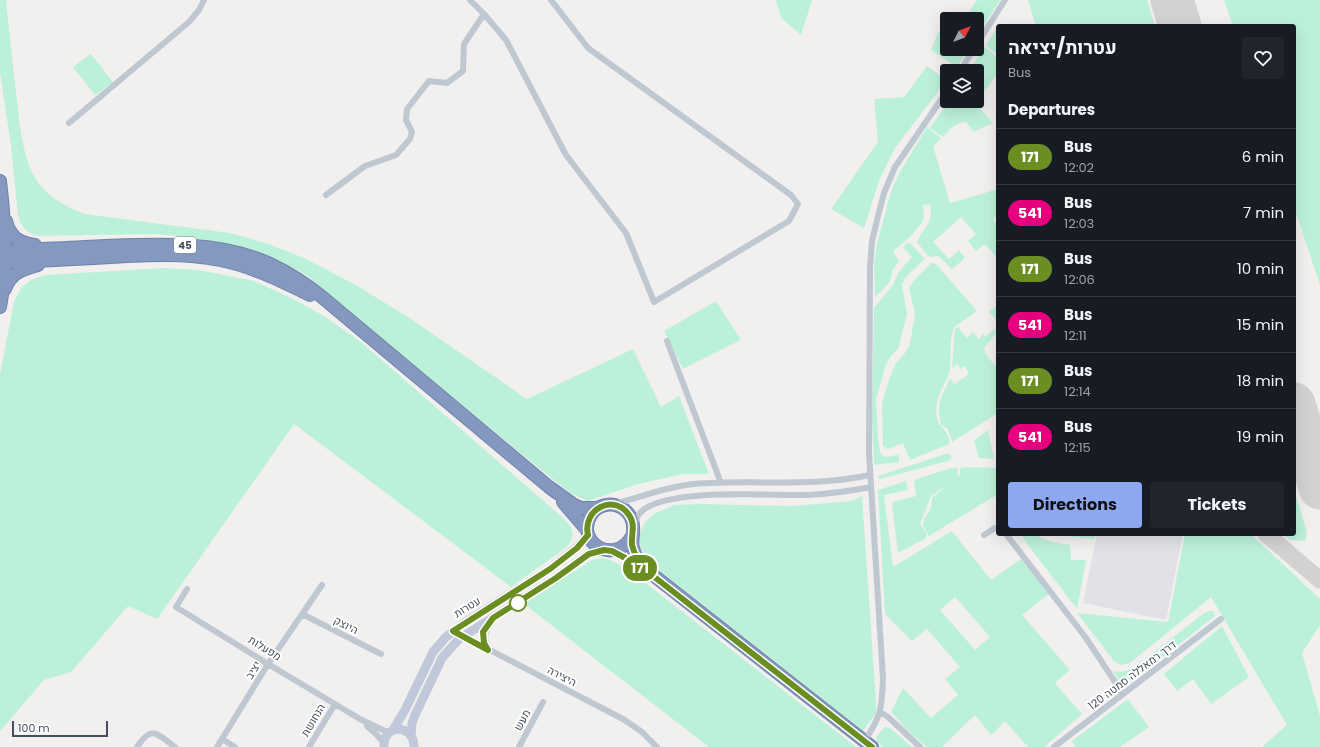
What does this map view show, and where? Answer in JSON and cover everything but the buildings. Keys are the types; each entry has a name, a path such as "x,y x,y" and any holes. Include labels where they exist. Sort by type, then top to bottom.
{"highway":[{"path":"0,181 2,203 1,305"},
{"path":"2,203 8,229 16,239 27,244 60,248"},
{"name":"45","path":"2,257 60,248 168,244 204,246 240,254 270,264 306,285 549,487 574,505 581,508 598,508 605,505 613,505 625,510 632,521 632,544 636,556 648,571 657,579"},
{"name":"45","path":"2,257 55,260 167,255 203,257 220,260 265,274 317,298 344,317"},
{"path":"1,305 8,282 14,275 25,269 55,260"},
{"name":"45","path":"549,487 579,519 594,544 631,561 657,579 868,744"},
{"path":"588,532 589,518 598,508"},
{"path":"608,550 624,546 633,532"}],"street":[{"path":"69,124 189,22 200,10 204,0"},
{"path":"470,0 506,40 566,155 626,233 654,302 789,221 798,204 791,195 588,48 551,0"},
{"path":"984,33 1005,0"},
{"path":"326,195 365,166 396,155 410,139 412,132 406,120 407,109 430,81 447,83 463,70 464,44 484,14"},
{"path":"868,744 882,704 883,679 869,453 870,274 872,241 884,193 895,167 940,101"},
{"path":"667,340 721,483"},
{"path":"613,505 662,489 679,486 721,483 818,482 870,475"},
{"path":"633,532 640,513 645,509 654,504 681,497 707,495 819,494 871,487"},
{"path":"984,535 996,528"},
{"name":"עטרות","path":"383,745 405,710 433,652 453,631 550,569 577,548 588,532"},
{"path":"1008,536 1086,638 1123,694"},
{"name":"עטרות","path":"414,743 412,723 415,715 442,658 454,645 463,637 556,578 589,554 608,550"},
{"name":"יציב","path":"217,747 268,664 322,585"},
{"name":"מפעלות","path":"187,589 176,607 360,719 378,734 383,745"},
{"name":"היוצק","path":"302,614 381,654"},
{"path":"488,650 484,643 483,632 493,618"},
{"name":"דרך רמאללה סמטה 120","path":"1054,747 1221,619"},
{"name":"היצירה","path":"453,631 623,719 642,732 656,747"},
{"name":"מעש","path":"519,747 543,702"},
{"name":"הנחושת","path":"309,747 335,704"},
{"path":"880,712 888,717 920,747"},
{"name":"מפעלות","path":"360,719 391,731"},
{"path":"391,731 401,729 405,730 414,743"},
{"path":"137,747 147,734 152,733 156,734 175,747"},
{"path":"222,739 235,747"}],"shaded area":[{"path":"1097,536 1183,536 1166,620 1083,603"}],"green space":[{"path":"0,0 6,0 15,85 24,149 32,173 43,188 53,198 85,214 230,233 269,244 304,258 356,285 411,319 527,399 633,349 661,407 679,396 709,474 682,474 635,485 588,501 570,493 362,324 308,276 280,261 250,250 188,237 156,234 36,236 29,232 23,226 18,216 11,145 0,73"},
{"path":"776,0 812,0 801,35 781,18"},
{"path":"977,0 1000,0 984,25 984,12 969,12"},
{"path":"1028,0 1147,0 1154,24 1035,24"},
{"path":"1224,0 1320,0 1320,285 1296,213 1296,24 1232,24"},
{"path":"996,29 996,53 986,45"},
{"path":"938,33 940,33 940,56 931,50"},
{"path":"984,46 996,56 996,76 984,92 984,64 974,64 978,56 984,56"},
{"path":"91,54 113,82 95,95 73,67"},
{"path":"940,56 964,56 959,64 952,64"},
{"path":"927,66 940,75 940,89 895,148 879,181 864,228 831,209 878,142 874,99 904,97"},
{"path":"944,108 979,108 993,123 974,132 966,122 962,122 953,127 943,137 930,128"},
{"path":"927,127 941,138 933,146 950,203 996,190 996,216 993,219 996,223 996,257 985,244 976,251 968,241 976,234 961,217 933,242 949,259 959,250 965,258 952,269 938,256 929,257 917,242 931,216 930,204 923,205 924,218 921,224 910,237 893,251 899,261 892,271 889,282 875,297 874,264 877,244 891,191 900,172"},
{"path":"909,242 925,259 906,277 902,284 907,314 898,349 886,364 876,399 880,452 884,457 899,455 899,462 875,465 872,417 874,308 893,285 898,273 912,257 903,247"},
{"path":"931,263 936,264 977,311 954,327 951,341 950,368 937,403 936,410 938,422 947,433 949,444 910,460 903,443 888,449 883,446 882,403 896,363 905,353 910,344 915,313 909,288 916,278"},
{"path":"164,268 199,270 254,281 293,299 324,316 361,342 563,518 571,528 573,534 572,537 568,546 511,587 294,424 157,619 128,606 71,672 44,680 0,731 0,374 14,302 22,287 31,280 45,275"},
{"path":"716,301 741,340 683,369 664,331"},
{"path":"996,307 996,320 989,312"},
{"path":"958,327 967,338 973,332 979,339 983,334 985,337 995,329 996,330 996,333 984,348 988,357 996,366 996,414 952,442 948,429 941,425 939,411 940,401 950,378 954,384 969,374 965,366 960,369 958,364 952,368 955,329"},
{"path":"988,430 994,459 979,458 974,440"},
{"path":"945,454 950,454 952,458 948,461 879,479 878,476"},
{"path":"951,468 958,468 957,477 960,474 960,468 996,468 996,495 929,536 923,526 924,519 931,508 932,498 949,484 931,496 920,524 927,534 926,538 898,553 892,503 916,496 914,480"},
{"path":"906,481 908,490 884,495 893,567 952,531 991,580 1021,559 1050,593 1022,615 1070,670 1055,683 1082,714 1044,747 1028,747 1005,721 991,735 975,715 942,747 927,747 912,735 891,712 903,688 931,718 958,695 945,679 960,667 927,629 912,641 885,614 878,490","holes":["955,597 990,637 975,650 940,610"]},
{"path":"862,496 876,703 876,713 863,731 660,571 641,549 639,536 645,522 654,514 674,505 701,504 792,506 852,501"},
{"path":"1296,496 1307,532 1305,541 1290,540 1285,536 1296,536"},
{"path":"1023,536 1038,536 1056,543 1070,545 1071,560 1086,560 1077,609 1025,541"},
{"path":"1068,536 1095,536 1094,539"},
{"path":"1185,536 1253,536 1320,599 1320,625 1302,653 1320,716 1320,747 1262,747 1287,725 1211,597 1130,663 1121,665 1114,661 1077,613 1168,622"},
{"path":"602,558 625,567 856,747 709,747 524,604 592,560"},
{"path":"1213,611 1215,616 1123,687 1113,671 1119,672 1135,667 1204,613"},
{"path":"1222,626 1249,677 1211,704 1193,679 1177,691 1164,674"},
{"path":"1128,699 1149,727 1120,747 1075,747 1072,741"},
{"path":"885,727 890,728 912,747 884,747 877,742 876,737"}],"taxiway":[{"path":"1268,536 1320,580"}],"runway":[{"path":"1172,0 1179,24"},
{"path":"1296,410 1320,488"}],"bus line":[{"name":"171","path":"648,571 642,565 633,550 633,528 630,515 619,506 605,505 593,512 589,518 587,524 588,535 577,548 550,569 453,631 488,650 484,643 483,632 493,618 556,578 589,554 604,550 612,551 631,561 657,579 872,747"}]}
